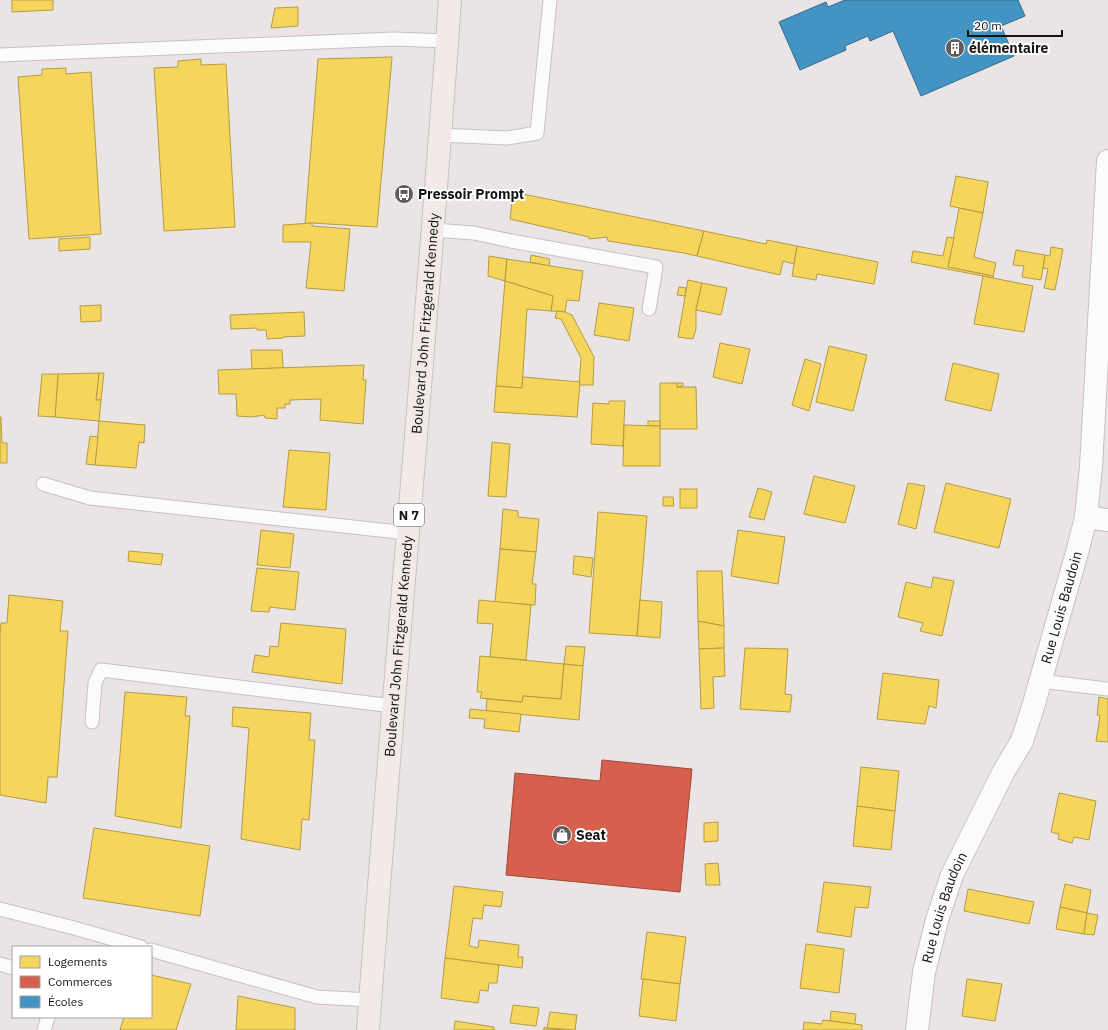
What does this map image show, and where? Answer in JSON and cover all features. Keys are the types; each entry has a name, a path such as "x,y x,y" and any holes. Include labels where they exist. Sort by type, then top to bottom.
{"main road":[{"name":"Boulevard John Fitzgerald Kennedy","path":"368,1030 407,533 433,230 450,0"}],"street":[{"name":"Rue Louis Baudoin","path":"916,1030 924,972 937,920 952,875 1004,772 1022,741 1086,517 1104,311 1108,169"},
{"path":"1086,517 1108,520"}],"lane":[{"path":"440,135 507,138 537,133 550,0"},
{"path":"0,55 394,39 447,41"},
{"path":"433,230 474,233 656,267 649,309"},
{"path":"43,484 90,498 407,533"},
{"path":"92,722 95,683 101,670 393,706"},
{"path":"1040,681 1108,689"},
{"path":"0,909 137,946"},
{"path":"152,950 317,997 370,1000"},
{"path":"0,964 12,968"},
{"path":"44,1030 48,1018"}],"building: Logements":[{"path":"12,0 53,0 53,10 12,12"},
{"path":"298,7 298,26 271,28 275,8"},
{"path":"392,57 377,227 312,223 305,224 318,59"},
{"path":"201,59 201,65 226,64 235,227 164,231 154,68 178,67 178,61"},
{"path":"66,68 66,74 91,72 101,234 29,239 18,77 42,75 42,69"},
{"path":"956,176 988,182 983,213 950,206"},
{"path":"513,192 704,231 697,256 608,241 607,237 589,239 589,237 510,219"},
{"path":"959,208 983,213 974,257 996,263 993,276 948,267"},
{"path":"312,223 312,226 350,229 344,291 306,288 311,242 283,242 283,225"},
{"path":"704,231 766,244 767,240 797,246 794,264 783,261 780,275 697,256"},
{"path":"90,237 90,249 59,251 59,239"},
{"path":"947,237 954,238 948,267 993,276 993,278 911,262 913,251 943,256"},
{"path":"797,246 878,262 874,284 817,274 816,280 792,276"},
{"path":"1051,247 1063,249 1055,290 1044,288 1048,269 1043,268 1045,255 1050,256"},
{"path":"1016,250 1045,255 1041,280 1022,277 1024,266 1013,265"},
{"path":"531,255 550,259 549,266 530,262"},
{"path":"489,256 507,259 505,281 488,276"},
{"path":"507,259 583,271 579,301 567,300 565,312 551,311 553,296 505,281"},
{"path":"983,276 1033,286 1024,332 974,324"},
{"path":"688,280 702,283 696,310 696,329 693,339 678,337"},
{"path":"505,281 553,296 551,311 527,309 522,388 496,386"},
{"path":"702,283 727,288 721,315 696,310"},
{"path":"679,287 686,288 685,296 677,295"},
{"path":"599,303 634,308 629,341 594,335"},
{"path":"101,305 101,321 81,322 80,306"},
{"path":"557,311 572,315 594,357 593,385 579,385 581,358 561,319 555,318"},
{"path":"304,312 305,336 267,339 266,330 257,330 257,328 231,329 230,315"},
{"path":"720,343 750,349 742,384 713,377"},
{"path":"829,346 867,355 853,411 816,402"},
{"path":"251,350 282,350 283,368 252,369"},
{"path":"805,359 821,364 809,411 792,405"},
{"path":"953,363 999,374 991,411 945,400"},
{"path":"364,365 363,380 366,380 363,424 320,420 321,399 290,400 290,404 285,404 285,408 277,408 277,419 265,418 264,415 252,417 237,416 236,394 219,394 218,370"},
{"path":"99,373 104,373 101,400 96,400"},
{"path":"99,373 96,400 101,400 99,421 55,417 58,374"},
{"path":"42,374 58,374 55,417 38,416"},
{"path":"523,377 580,382 577,417 494,412 496,386 522,388"},
{"path":"660,383 677,383 677,387 696,387 697,429 660,429"},
{"path":"677,383 683,383 683,386 677,387"},
{"path":"609,401 625,401 623,446 591,444 593,403 609,404"},
{"path":"0,417 2,443 7,443 7,463 0,463"},
{"path":"99,421 145,425 144,443 139,442 136,468 95,465"},
{"path":"648,421 660,421 660,426 648,426"},
{"path":"624,425 660,426 660,466 623,466"},
{"path":"90,436 98,437 95,465 86,464"},
{"path":"492,442 510,444 506,497 488,496"},
{"path":"289,450 330,453 326,510 283,507"},
{"path":"814,476 855,486 845,523 804,514"},
{"path":"908,483 925,486 916,529 898,524"},
{"path":"946,483 1011,499 999,548 934,532"},
{"path":"758,488 772,492 764,520 749,517"},
{"path":"680,489 697,489 697,508 680,508"},
{"path":"663,497 673,497 674,506 663,506"},
{"path":"503,509 518,511 518,517 539,519 536,552 500,549"},
{"path":"598,512 647,516 637,636 589,633"},
{"path":"261,530 294,534 290,568 257,565"},
{"path":"738,530 785,537 778,584 731,576"},
{"path":"500,549 536,552 532,584 536,584 535,605 495,602"},
{"path":"129,551 163,554 161,565 128,561"},
{"path":"574,556 593,558 591,577 573,574"},
{"path":"257,568 299,572 295,610 270,607 269,612 251,611"},
{"path":"697,571 722,571 724,626 698,621"},
{"path":"933,577 954,581 942,636 920,631 923,623 898,617 906,582 931,588"},
{"path":"9,595 63,601 60,631 68,631 57,777 48,777 46,803 0,795 0,633 1,623 7,623"},
{"path":"479,600 531,605 526,660 490,657 493,624 477,623"},
{"path":"640,600 662,602 660,638 637,636"},
{"path":"698,621 724,626 724,648 699,649"},
{"path":"281,623 346,629 342,684 252,672 255,655 269,657 270,646 278,647"},
{"path":"566,646 585,647 583,666 564,664"},
{"path":"724,648 725,676 713,677 714,708 701,709 699,649"},
{"path":"745,648 788,649 785,694 792,695 790,712 740,709"},
{"path":"480,656 564,664 561,699 523,696 522,702 480,698 482,692 477,692"},
{"path":"564,664 583,666 579,720 486,711 487,699 522,702 523,696 561,699"},
{"path":"883,673 939,680 936,708 929,706 925,724 877,719"},
{"path":"125,692 187,697 185,716 190,716 181,828 115,816"},
{"path":"1099,697 1108,699 1108,742 1096,741 1100,716 1097,715"},
{"path":"233,707 311,713 309,740 315,740 309,820 302,819 300,850 241,839 249,728 232,726"},
{"path":"470,709 521,714 519,732 484,728 485,719 469,718"},
{"path":"861,767 899,771 895,811 857,806"},
{"path":"1059,793 1096,801 1089,840 1074,837 1072,843 1058,839 1059,834 1051,832"},
{"path":"857,806 895,811 891,850 853,846"},
{"path":"718,822 718,841 704,842 704,823"},
{"path":"94,828 210,846 200,916 83,898"},
{"path":"718,863 720,885 706,885 705,864"},
{"path":"824,882 871,887 868,908 855,907 851,937 817,932"},
{"path":"1065,884 1091,890 1087,913 1060,907"},
{"path":"454,886 503,892 501,907 484,905 482,919 473,918 469,946 478,948 479,940 519,945 518,957 523,957 522,968 445,958"},
{"path":"968,889 1034,902 1029,924 964,911"},
{"path":"1060,907 1087,913 1084,934 1056,929"},
{"path":"1087,913 1098,915 1094,935 1084,934"},
{"path":"647,932 686,937 680,984 641,979"},
{"path":"806,944 844,949 839,993 800,988"},
{"path":"445,958 499,965 497,983 489,983 488,991 480,990 478,1003 441,998"},
{"path":"152,975 191,984 176,1030 120,1030 124,1018 152,1018"},
{"path":"643,979 680,984 676,1021 639,1016"},
{"path":"967,979 1002,984 995,1021 962,1016"},
{"path":"238,996 295,1008 295,1030 236,1030"},
{"path":"513,1005 539,1008 536,1026 510,1023"},
{"path":"831,1011 856,1014 855,1024 830,1021"},
{"path":"550,1012 577,1015 575,1030 547,1028"},
{"path":"823,1020 862,1025 862,1030 803,1030 804,1022 822,1024"},
{"path":"455,1021 494,1027 494,1030 454,1030"},
{"path":"544,1027 547,1028 565,1030 544,1030"}],"building: Commerces":[{"path":"602,760 692,769 680,892 506,875 515,773 600,781"}],"building: Écoles":[{"name":"élémentaire","path":"845,0 1018,0 1025,16 1001,26 1014,56 921,96 893,31 870,41 868,36 845,46 846,50 800,70 779,22 826,2 828,7"}],"place":[{"name":"élémentaire","path":"955,48"},
{"name":"Pressoir Prompt","path":"404,194"},
{"name":"Seat","path":"562,835"}]}
